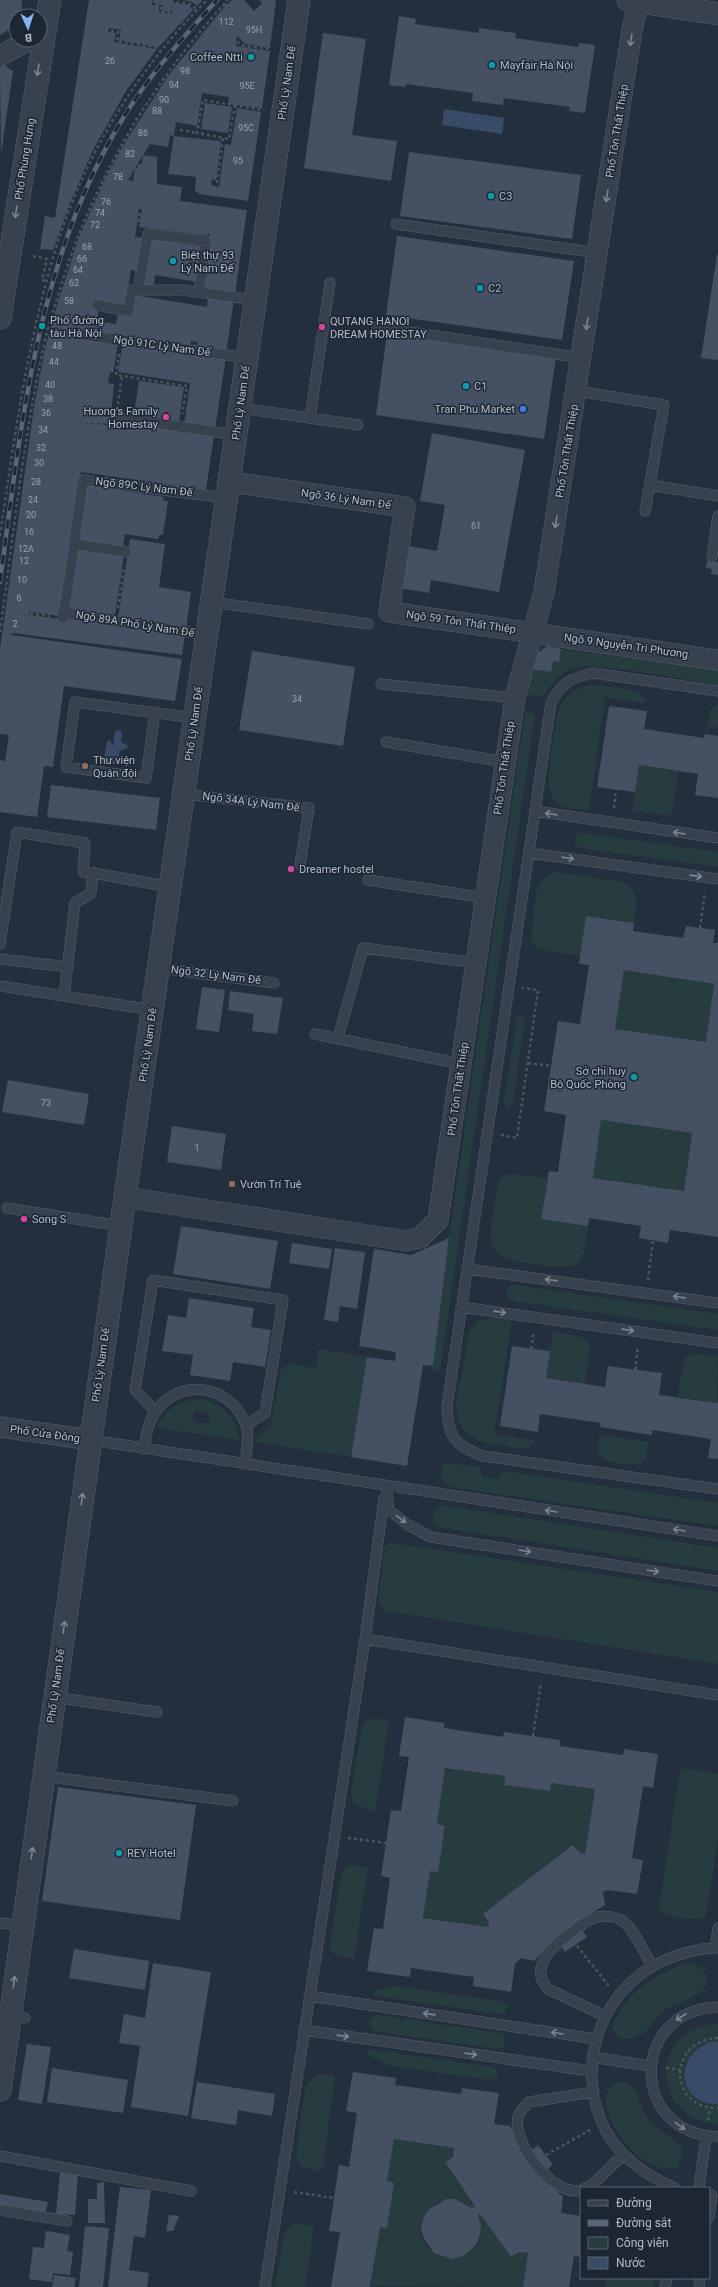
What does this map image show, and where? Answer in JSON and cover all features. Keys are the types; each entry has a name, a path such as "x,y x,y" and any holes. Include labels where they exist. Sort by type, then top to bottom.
{"street":[{"name":"Phố Lý Nam Đế","path":"0,2090 2,2061 17,2017 22,1926 54,1697 125,1197 300,0"},
{"path":"635,1 718,14"},
{"name":"Phố Tôn Thất Thiệp","path":"125,1197 406,1240 420,1238 438,1220 515,698 544,592 582,358 632,30 635,1"},
{"path":"0,56 14,48"},
{"name":"Phố Phùng Hưng","path":"0,318 36,48"},
{"name":"Ngõ 36 Lý Nam Đế","path":"228,490 405,507 389,612"},
{"name":"Ngõ 59 Tôn Thất Thiệp","path":"389,612 533,632"},
{"name":"Ngõ 9 Nguyễn Tri Phương","path":"533,632 718,660"},
{"name":"Phố Cửa Đông","path":"0,1427 91,1440"}],"lane":[{"path":"396,224 598,253"},
{"path":"138,290 148,234 206,241 199,292"},
{"path":"310,418 330,283"},
{"path":"97,305 128,311 132,290 199,292 256,300"},
{"path":"377,327 582,358"},
{"name":"Ngõ 91C Lý Nam Đế","path":"76,334 248,358"},
{"path":"576,391 664,405 645,511"},
{"path":"240,408 358,425"},
{"path":"116,417 236,435"},
{"name":"Ngõ 89C Lý Nam Đế","path":"70,576 83,480 228,490"},
{"path":"650,485 718,496"},
{"path":"712,557 718,516"},
{"path":"74,544 126,552"},
{"name":"Ngõ 89A Phố Lý Nam Đế","path":"70,576 63,616 116,621 207,635"},
{"path":"212,602 368,624"},
{"path":"718,691 593,673 573,678 559,689 551,703 447,1406 448,1425 453,1440 466,1450 483,1456 718,1489"},
{"path":"381,684 515,698"},
{"path":"156,712 146,778 66,767 75,702 156,712 195,718"},
{"path":"386,742 505,762"},
{"name":"Ngõ 34A Lý Nam Đế","path":"184,794 309,808 300,865"},
{"path":"535,811 718,838"},
{"path":"0,944 17,832 85,843 83,872 171,887"},
{"path":"529,853 718,879"},
{"path":"64,996 75,903 90,894 93,873"},
{"path":"368,880 486,898"},
{"path":"338,1038 363,948 476,963"},
{"path":"0,959 68,967"},
{"name":"Ngõ 32 Lý Nam Đế","path":"159,968 274,983"},
{"path":"0,986 153,1010"},
{"path":"315,1034 461,1064"},
{"path":"7,1208 121,1226"},
{"path":"467,1269 718,1303"},
{"path":"155,1411 135,1390 152,1280 283,1300 265,1413 246,1425"},
{"path":"461,1307 718,1343"},
{"path":"144,1449 148,1426 155,1411 166,1399 180,1392 197,1388 213,1391 228,1398 239,1410 246,1425 248,1441 245,1464"},
{"path":"91,1440 718,1536"},
{"path":"386,1486 389,1510 408,1525 431,1537 718,1581"},
{"path":"265,2287 365,1639 386,1486"},
{"path":"365,1639 718,1695"},
{"path":"54,1697 157,1712"},
{"path":"43,1776 233,1801"},
{"path":"605,2016 548,1989 543,1983 539,1974 543,1959 552,1947 585,1923 598,1916 620,1919 631,1929 652,1966"},
{"path":"0,1923 22,1926"},
{"path":"673,2187 650,2177 624,2154 603,2123 593,2092 591,2071 592,2057 596,2039 605,2016 628,1984 652,1966 683,1952 717,1948 718,1928"},
{"path":"309,1996 596,2039"},
{"path":"718,2007 703,2007 683,2015 667,2028 656,2046 650,2066 651,2085 658,2103 670,2119 686,2130 706,2136 718,2137"},
{"path":"304,2030 591,2071"},
{"path":"592,2057 650,2066"},
{"path":"580,2190 558,2187 546,2177 523,2144 518,2131 519,2114 529,2102 593,2092"},
{"path":"699,2187 706,2136"},
{"path":"587,2187 592,2184 624,2154"},
{"path":"0,2156 191,2191"},
{"path":"710,2212 713,2195"},
{"path":"0,2210 66,2221"}],"path":[{"path":"154,0 154,4 161,6 161,12 171,13 173,2 190,4 197,10"},
{"path":"0,536 21,394 32,340 57,244 74,198 93,157 128,95 160,50 207,0"},
{"path":"0,632 43,348 69,258 92,202 140,112 195,36 228,0"},
{"path":"225,4 243,21"},
{"path":"111,30 118,32 117,40 156,47 160,50"},
{"path":"237,42 244,46 292,52"},
{"path":"197,133 203,100 283,113"},
{"path":"180,130 229,139 235,105"},
{"path":"217,183 223,138"},
{"path":"33,256 47,259 42,280 47,281"},
{"path":"121,340 116,375 187,386 180,427"},
{"path":"116,621 126,552"},
{"path":"30,614 63,616"},
{"path":"614,804 616,790"},
{"path":"700,928 703,909"},
{"path":"487,1133 517,1138 538,990 509,986"},
{"path":"528,1063 551,1066"},
{"path":"650,1265 653,1240"},
{"path":"531,1349 534,1334"},
{"path":"635,1370 638,1349"},
{"path":"533,1736 543,1667"},
{"path":"334,1836 386,1843"},
{"path":"576,1945 618,1997"},
{"path":"718,2038 708,2039 698,2043 689,2050 680,2070 680,2081 691,2099 700,2105 718,2108"},
{"path":"546,2155 603,2123"},
{"path":"280,2190 334,2198"}],"green space":[{"path":"561,649 718,670 718,685 621,669 584,667 573,668 563,673 542,696 527,695 531,669 551,672 553,661 559,662"},
{"path":"589,685 622,688 638,694 644,698 646,703 605,697 589,811 571,808 554,800 550,793 549,771 560,706 570,694"},
{"path":"718,704 718,728 707,726 711,709"},
{"path":"525,712 535,714 440,1370 432,1372 449,1238"},
{"path":"639,765 678,771 672,812 667,815 632,811"},
{"path":"583,833 718,852 718,867 581,848 576,846 574,841 578,834"},
{"path":"555,872 622,882 628,885 635,894 636,899 634,923 586,916 581,956 546,951 534,946 532,926 538,886 545,877"},
{"path":"624,970 714,984 706,1042 615,1029"},
{"path":"521,1014 525,1019 513,1104 508,1108 504,1103 517,1017"},
{"path":"601,1120 692,1133 684,1191 593,1178"},
{"path":"510,1174 547,1178 541,1219 588,1226 585,1251 578,1264 564,1267 529,1264 501,1256 496,1251 491,1237 494,1206 498,1185 501,1178"},
{"path":"515,1285 718,1314 718,1330 513,1301 508,1298 506,1293 510,1286"},
{"path":"494,1317 512,1320 494,1434 534,1440 533,1444 527,1447 511,1447 484,1442 470,1436 460,1424 457,1416 456,1406 469,1332 478,1321"},
{"path":"553,1332 582,1337 590,1343 585,1384 546,1378"},
{"path":"319,1349 367,1357 351,1457 256,1442 258,1436 271,1427 281,1369 289,1364 316,1368"},
{"path":"695,1353 718,1357 717,1403 677,1397 685,1358"},
{"path":"203,1399 223,1409 232,1419 240,1440 156,1428 165,1415 175,1406","holes":["198,1410 207,1413 210,1419 207,1423 197,1423 192,1419 194,1412"]},
{"path":"599,1435 649,1442 645,1460 634,1464 620,1464 606,1460 598,1453"},
{"path":"446,1463 480,1467 482,1477 499,1479 501,1473 505,1471 718,1503 718,1526 450,1487 441,1480 442,1465"},
{"path":"440,1505 718,1548 718,1571 437,1527 432,1520 434,1511"},
{"path":"391,1543 718,1592 718,1664 386,1611 380,1604 379,1596 384,1549 386,1544"},
{"path":"373,1718 389,1720 375,1812 353,1803 351,1795 362,1726 364,1722"},
{"path":"445,1768 505,1776 504,1785 549,1791 551,1783 595,1789 585,1854 580,1853 573,1845 484,1914 489,1922 488,1927 423,1918 430,1871 438,1873 445,1826 437,1824"},
{"path":"684,1768 718,1774 718,1838 706,1916 696,1919 674,1917 662,1912 659,1908 680,1771"},
{"path":"351,1865 368,1867 354,1959 337,1956 330,1951 341,1875 345,1867"},
{"path":"685,1963 701,1967 706,1980 704,1989 694,1997 663,2011 641,2035 629,2039 617,2037 612,2027 617,2015 632,1995 662,1973"},
{"path":"396,1986 500,2001 508,2005 504,2014 499,2014 374,1996 375,1991"},
{"path":"378,2015 499,2033 504,2036 505,2044 502,2048 497,2049 374,2031 369,2023 373,2016"},
{"path":"718,2024 718,2124 695,2119 679,2107 669,2091 666,2072 670,2055 679,2039 696,2028"},
{"path":"367,2049 493,2067 497,2069 498,2077 490,2080 386,2065 367,2054"},
{"path":"318,2074 335,2075 323,2168 319,2172 302,2167 296,2156 305,2089 308,2082"},
{"path":"624,2081 637,2094 648,2118 652,2123 682,2147 683,2153 678,2167 662,2168 646,2161 630,2148 618,2133 609,2116 606,2100 611,2088"},
{"path":"394,2139 454,2148 453,2157 445,2162 475,2206 472,2208 466,2204 454,2200 436,2203 427,2213 421,2230 425,2243 435,2252 448,2256 462,2255 474,2249 480,2235 478,2215 480,2214 511,2257 519,2252 528,2253 523,2287 371,2286 380,2227 387,2228 394,2183 387,2181"},
{"path":"294,2223 314,2226 305,2287 275,2287 284,2236 287,2229"},
{"path":"606,2279 654,2279 653,2287 605,2287"}],"water":[{"path":"444,109 504,118 502,134 442,125"},
{"path":"118,730 122,732 121,742 127,745 128,748 120,751 116,764 108,764 104,758 107,742 110,740 113,746 115,732"},
{"path":"710,2042 718,2042 718,2104 705,2102 695,2096 688,2088 685,2079 685,2068 690,2058 698,2049"}],"building":[{"path":"0,0 22,0 22,8 8,8 8,30 0,35"},
{"path":"89,0 153,0 152,5 159,6 159,12 172,14 173,3 189,5 193,10 159,47 119,40 121,30 109,28 108,32 116,33 114,42 157,49 126,91 93,150 69,205 53,250 40,249 45,216 55,218"},
{"path":"156,0 173,0 171,12 162,11 163,5 155,4"},
{"path":"183,0 203,0 197,6 192,2"},
{"path":"232,0 244,0 254,11 262,3 259,0 276,0 270,48 245,44 237,36 236,46 270,51 262,108 228,104 229,97 202,93 197,126 176,122 174,136 170,135 168,147 150,144 143,155 157,157 157,184 182,187 180,201 247,210 235,294 202,289 210,234 206,235 139,227 142,209 139,209 135,237 144,238 142,261 139,272 131,270 125,306 95,302 94,308 99,308 97,321 116,324 118,312 132,314 134,295 207,307 208,295 234,299 226,353 197,349 198,342 191,341 190,348 72,331 71,336 118,344 113,373 110,372 108,383 114,384 110,424 57,421 120,426 121,422 214,435 206,490 81,472 60,616 29,612 29,615 67,620 67,617 185,634 182,655 12,633 11,635 182,659 175,701 64,686 53,767 44,766 37,817 0,812 0,760 5,761 9,735 0,734 0,649 34,407 45,348 79,237 105,179 124,144 168,76 220,12 226,5 244,21 227,5","holes":["143,155 142,164 138,164 137,168 135,168","135,168 133,181 128,180"]},
{"name":"Mayfair Hà Nội","path":"399,16 416,19 415,24 479,33 479,28 516,33 515,38 578,47 579,43 595,45 585,113 569,111 570,107 504,98 503,105 472,101 473,93 406,84 405,87 389,85"},
{"path":"323,33 366,39 352,135 397,141 391,181 304,168"},
{"path":"4,65 13,71 1,154 0,67"},
{"path":"205,103 232,107 228,133 201,129"},
{"path":"237,108 261,112 248,201 200,194 195,191 196,177 168,174 174,136 221,141 216,180 212,179 211,185 219,187 225,144 231,145"},
{"name":"C3","path":"409,152 581,175 572,239 400,216"},
{"name":"C2","path":"397,236 574,261 562,340 386,315"},
{"name":"Biệt thự 93 Lý Nam Đế","path":"148,238 203,247 198,282 155,275 154,286 141,284"},
{"path":"718,255 718,360 701,358"},
{"name":"C1","path":"387,333 556,357 544,439 376,415"},
{"path":"123,342 226,357 215,429 184,425 190,383 118,372"},
{"path":"139,381 184,387 179,421 134,414"},
{"path":"432,433 525,450 499,592 431,580 429,593 400,588 408,546 437,551 445,505 420,501"},
{"path":"86,485 164,497 163,501 168,501 163,535 159,535 158,539 125,534 123,548 78,542"},
{"path":"130,539 165,544 159,587 191,592 186,629 118,619"},
{"path":"77,547 124,554 115,615 68,608"},
{"path":"707,561 718,562 718,575 711,574 712,569 706,568"},
{"path":"547,646 561,649 559,662 553,661 551,672 531,669 533,657"},
{"path":"252,651 355,667 343,746 239,730"},
{"path":"609,706 647,711 644,729 704,738 705,734 718,736 718,798 695,795 698,774 639,765 635,792 597,787"},
{"path":"51,785 160,798 156,830 47,817"},
{"name":"Sở chỉ huy Bộ Quốc Phòng","path":"586,916 634,923 633,931 683,938 686,926 715,930 713,943 718,943 718,1237 670,1230 668,1243 639,1238 641,1226 589,1218 588,1226 541,1219 549,1171 558,1172 566,1115 544,1111 558,1021 580,1024 589,965 579,964","holes":["624,970 714,984 706,1042 615,1029","601,1120 692,1133 684,1191 593,1178"]},
{"path":"202,987 225,990 219,1032 196,1029"},
{"path":"230,991 283,998 277,1034 252,1031 254,1014 228,1010"},
{"path":"8,1080 89,1094 84,1125 2,1112"},
{"path":"172,1126 226,1134 221,1170 167,1162"},
{"path":"181,1226 278,1241 270,1289 173,1274"},
{"path":"449,1238 433,1366 423,1365 407,1466 351,1457 367,1357 395,1361 396,1352 359,1346 374,1249 411,1255"},
{"path":"292,1243 332,1249 329,1269 289,1263"},
{"path":"335,1248 365,1252 357,1309 340,1306 338,1322 324,1320"},
{"path":"189,1298 254,1308 251,1327 271,1330 265,1367 233,1362 230,1381 190,1375 193,1355 162,1351 168,1315 186,1318"},
{"path":"512,1346 550,1351 546,1378 605,1387 608,1366 662,1373 659,1395 717,1403 718,1400 718,1459 708,1458 711,1439 652,1430 652,1435 600,1427 601,1423 540,1414 538,1432 500,1426"},
{"path":"405,1717 444,1723 444,1728 503,1737 504,1732 560,1740 560,1746 623,1755 624,1749 658,1754 653,1788 643,1786 632,1858 643,1860 637,1894 608,1890 603,1892 605,1905 577,1922 587,1937 565,1952 555,1938 534,1961 521,1958 515,1964 511,1992 473,1986 474,1977 411,1968 410,1977 367,1971 374,1928 383,1929 390,1878 381,1876 391,1810 401,1811 409,1757 399,1756","holes":["445,1768 505,1776 504,1785 550,1791 551,1783 595,1789 585,1854 580,1853 573,1845 483,1914 489,1922 488,1927 423,1918 430,1871 438,1873 445,1826 437,1824"]},
{"name":"REY Hotel","path":"58,1787 196,1805 180,1920 42,1901"},
{"path":"74,1949 149,1961 145,1990 69,1978"},
{"path":"153,1963 211,1972 188,2116 131,2107 140,2046 119,2043 124,2014 145,2018"},
{"path":"27,2044 51,2047 42,2104 18,2100"},
{"path":"52,2068 128,2080 123,2113 47,2102"},
{"path":"353,2072 396,2078 395,2085 461,2094 462,2088 499,2093 494,2124 510,2126 525,2155 538,2145 553,2165 540,2175 563,2197 561,2213 580,2216 580,2257 574,2256 569,2287 523,2287 528,2253 519,2252 511,2257 480,2214 478,2215 481,2225 480,2234 477,2243 471,2250 463,2256 452,2259 434,2253 423,2237 421,2227 424,2217 429,2209 446,2199 455,2199 472,2208 475,2206 445,2162 453,2157 454,2148 394,2139 387,2181 394,2183 387,2228 380,2227 370,2287 331,2287 340,2232 329,2231 339,2165 349,2167 357,2113 346,2111"},
{"path":"197,2082 275,2094 272,2116 238,2110 236,2125 191,2118"},
{"path":"60,2172 78,2174 75,2215 56,2214"},
{"path":"104,2182 105,2223 88,2223 88,2199 97,2199 97,2183"},
{"path":"120,2187 151,2190 145,2238 134,2236 129,2270 149,2273 147,2287 108,2287"},
{"path":"0,2194 48,2202 45,2215 0,2207"},
{"path":"169,2215 179,2216 173,2231 166,2231"},
{"path":"85,2226 109,2228 103,2287 79,2287"},
{"path":"46,2231 70,2235 67,2251 73,2252 70,2275 53,2273 52,2282 29,2279 33,2247 44,2248"},
{"path":"54,2275 76,2278 74,2287 52,2287"}],"railway":[{"path":"0,582 27,395 40,333 56,272 76,213 102,156 134,101 164,61 217,0"}],"place":[{"name":"Coffee Ntti","path":"251,57"},
{"name":"Mayfair Hà Nội","path":"492,65"},
{"name":"C3","path":"491,196"},
{"name":"Biệt thự 93 Lý Nam Đế","path":"173,261"},
{"name":"C2","path":"480,288"},
{"name":"Phố đường tàu Hà Nội","path":"42,326"},
{"name":"QUTANG HANOI DREAM HOMESTAY","path":"322,327"},
{"name":"C1","path":"466,386"},
{"name":"Tran Phu Market","path":"523,409"},
{"name":"Huong’s Family Homestay","path":"166,417"},
{"name":"Thư viện Quân đội","path":"85,766"},
{"name":"Dreamer hostel","path":"291,869"},
{"name":"Sở chỉ huy Bộ Quốc Phòng","path":"634,1077"},
{"name":"Vườn Trí Tuệ","path":"232,1184"},
{"name":"Song S","path":"24,1219"},
{"name":"REY Hotel","path":"119,1853"}]}
